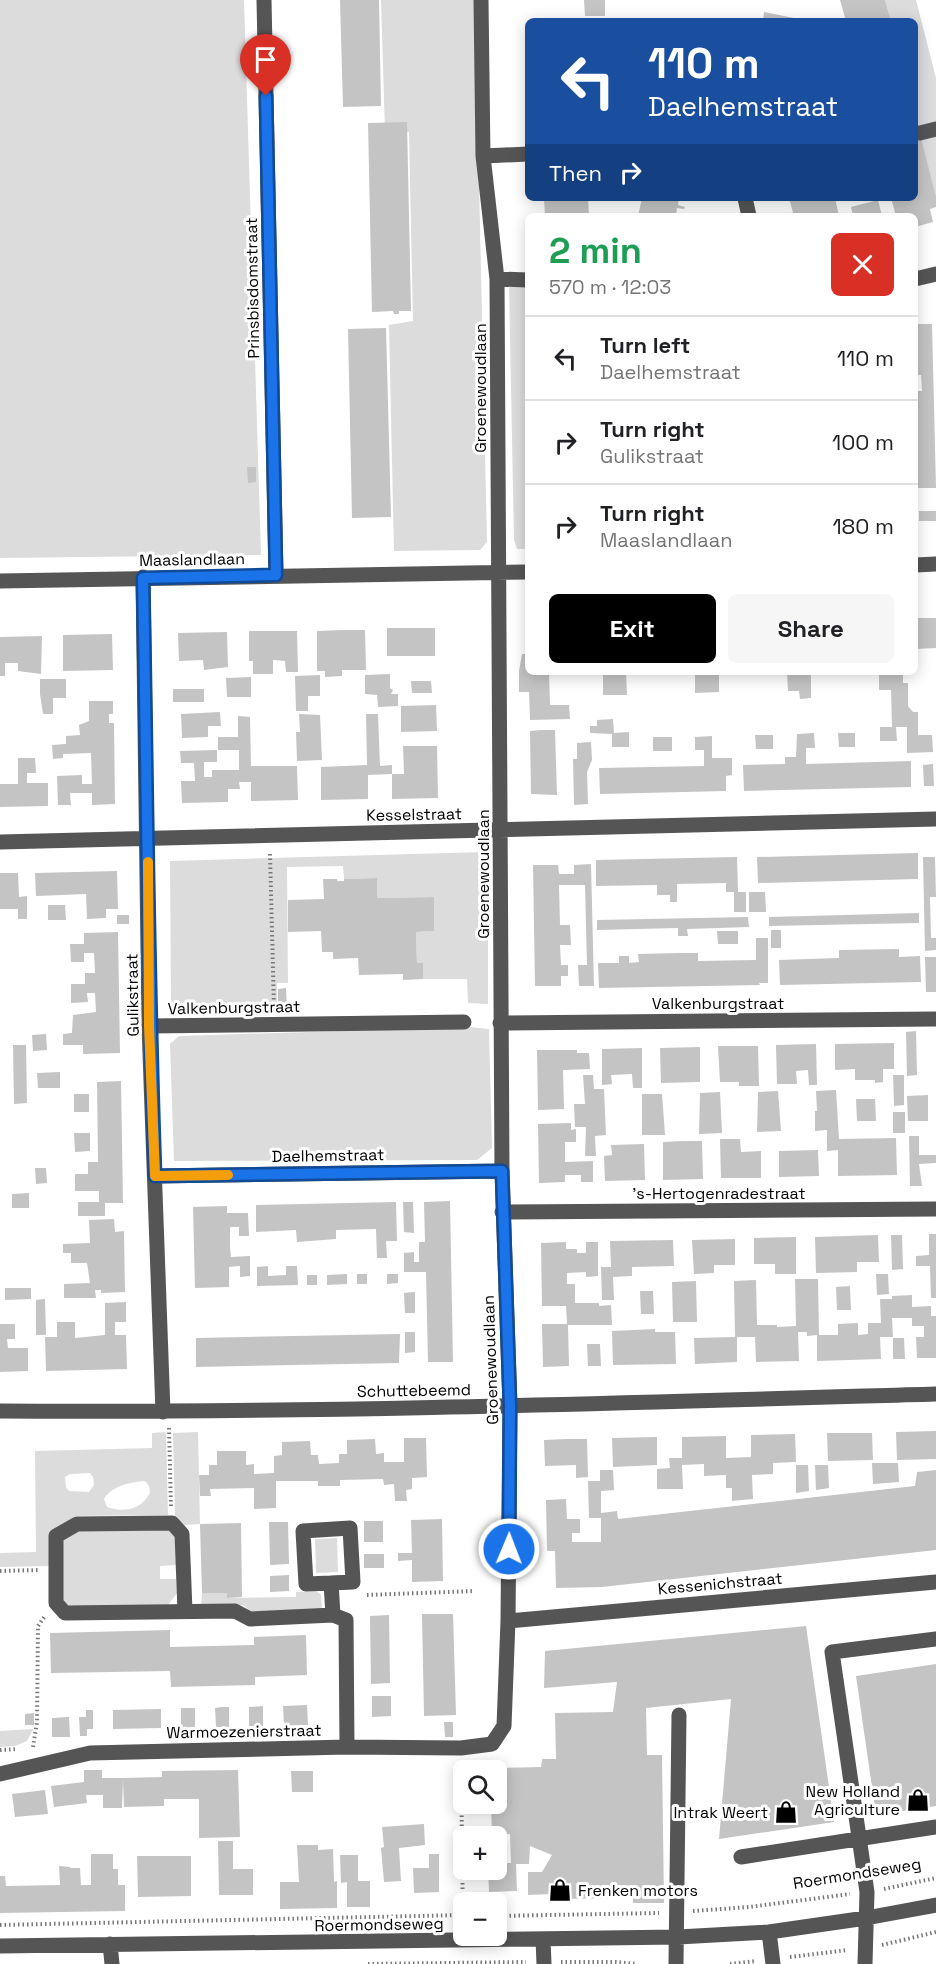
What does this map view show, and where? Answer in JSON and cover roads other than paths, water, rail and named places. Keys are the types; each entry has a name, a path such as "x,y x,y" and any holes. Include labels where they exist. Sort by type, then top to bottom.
{"street":[{"name":"Prinsbisdomstraat","path":"264,0 276,575"},
{"name":"Groenewoudlaan","path":"482,0 483,156 497,279 502,1212 510,1406 508,1621 504,1726 492,1744"},
{"path":"920,133 936,129"},
{"path":"483,156 525,154"},
{"path":"918,278 936,274"},
{"path":"497,279 525,280"},
{"path":"918,565 936,564"},
{"name":"Maaslandlaan","path":"0,581 525,572"},
{"name":"Gulikstraat","path":"143,578 149,1026 163,1412"},
{"name":"Kesselstraat","path":"0,842 936,819"},
{"name":"Valkenburgstraat","path":"500,1023 936,1019"},
{"name":"Valkenburgstraat","path":"149,1026 464,1022"},
{"name":"Daelhemstraat","path":"155,1176 502,1171"},
{"name":"'s-Hertogenradestraat","path":"502,1212 936,1209"},
{"name":"Schuttebeemd","path":"0,1411 163,1412 510,1406 936,1394"},
{"path":"185,1611 182,1534 172,1523 77,1524 56,1536 56,1603 65,1613 235,1611 250,1618 333,1615 346,1620 347,1747"},
{"path":"350,1528 353,1582 331,1583 306,1584 303,1531 350,1528"},
{"name":"Kessenichstraat","path":"508,1621 936,1581"},
{"path":"331,1583 333,1615"},
{"path":"866,1956 867,1892 832,1652 936,1639"},
{"path":"676,1964 679,1715"},
{"name":"Warmoezenierstraat","path":"0,1774 90,1753 347,1747 461,1748 492,1744"},
{"path":"741,1857 936,1827"},
{"name":"Roermondseweg","path":"0,1946 678,1937 769,1932 936,1905"},
{"path":"769,1932 772,1962"},
{"path":"543,1939 544,1963"},
{"path":"110,1944 112,1964"}],"place":[{"name":"New Holland Agriculture","path":"918,1800"},
{"name":"Intrak Weert","path":"786,1812"},
{"name":"Frenken motors","path":"560,1890"}]}
